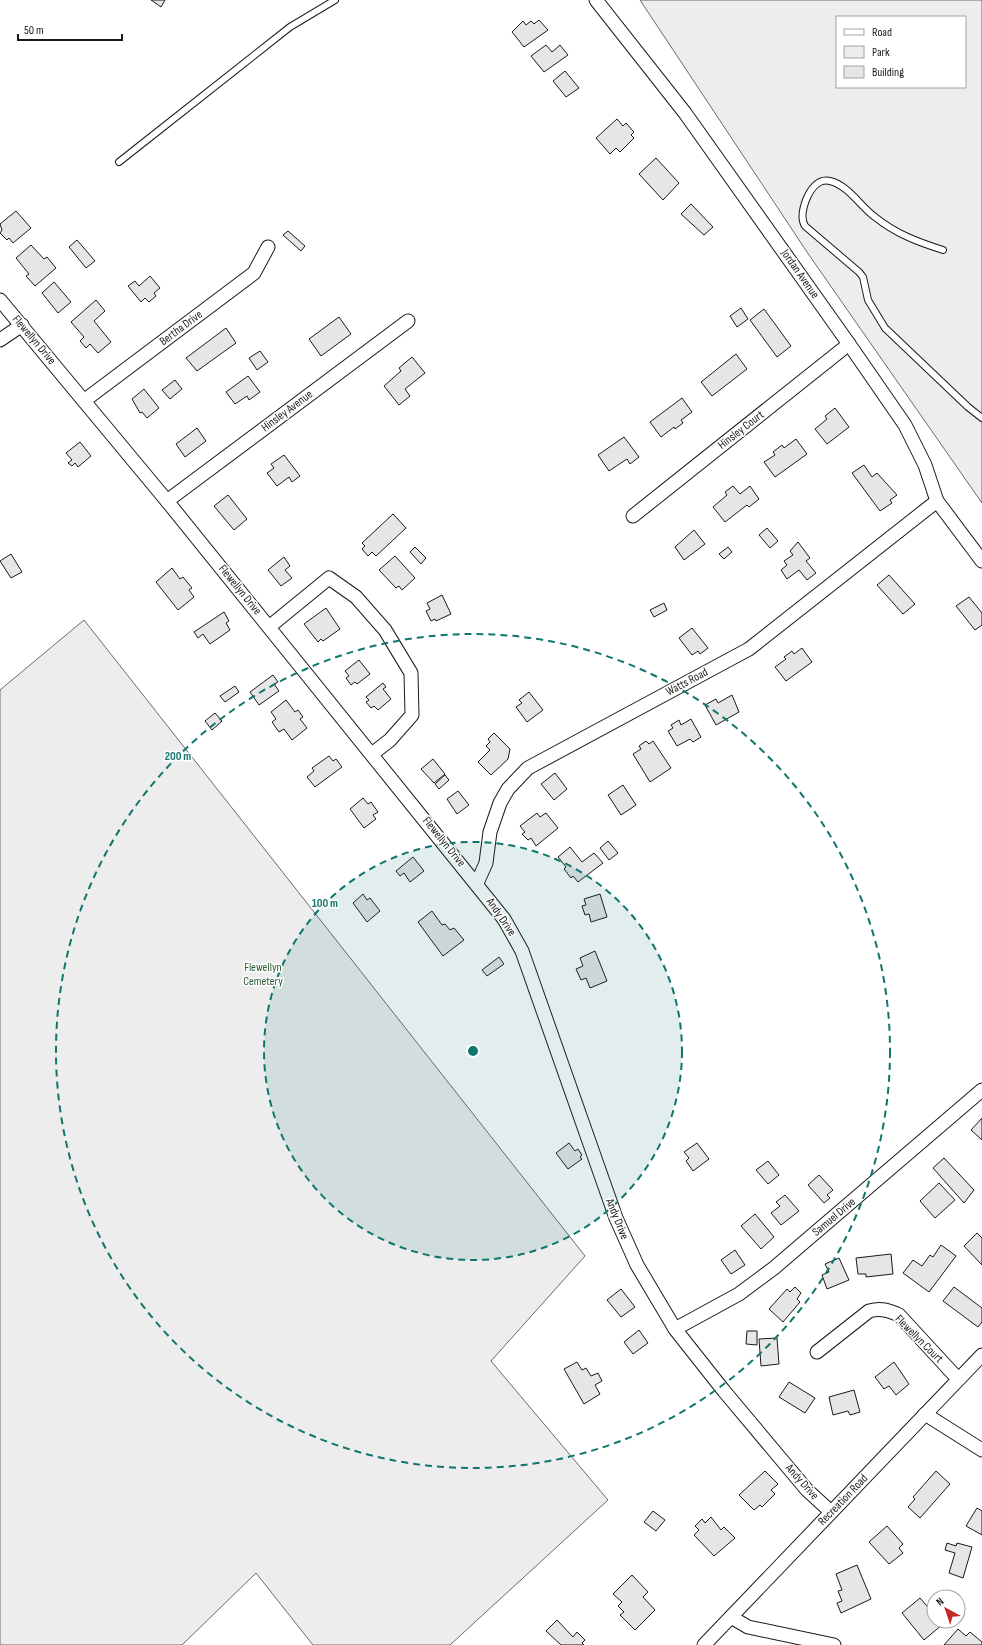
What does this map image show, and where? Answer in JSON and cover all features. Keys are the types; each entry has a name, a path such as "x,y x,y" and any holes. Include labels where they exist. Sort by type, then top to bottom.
{"street":[{"name":"Jordan Avenue","path":"596,0 686,113 850,344 905,425 924,465 937,501 982,561"},
{"name":"Bertha Drive","path":"85,400 254,273 268,247"},
{"name":"Flewellyn Drive","path":"0,300 85,400 477,883"},
{"name":"Hinsley Avenue","path":"167,501 408,321"},
{"path":"0,340 22,325"},
{"name":"Hinsley Court","path":"633,516 850,344"},
{"name":"Watts Road","path":"477,883 486,863 490,832 500,803 508,790 528,768 749,649 937,501"},
{"path":"270,627 329,578 356,597 385,630 411,673 412,715 390,740 372,754"},
{"name":"Andy Drive","path":"477,883 504,919 522,951 616,1218 637,1265 675,1329 724,1391 807,1490 831,1512"},
{"name":"Samuel Drive","path":"675,1329 739,1294 774,1268 982,1090"},
{"name":"Flewellyn Court","path":"817,1352 869,1311 879,1309 887,1310 899,1315 958,1379"},
{"name":"Recreation Road","path":"704,1645 982,1355"},
{"path":"926,1414 982,1450"},
{"path":"731,1617 748,1627 834,1645"}],"lane":[{"path":"120,162 290,27 335,0"},
{"path":"944,250 910,239 892,230 868,212 842,187 830,181 825,180 818,183 812,189 806,202 802,217 805,226 859,272 868,300 882,324 918,360 982,418"}],"green space":[{"path":"640,0 982,0 982,503 809,255"},
{"name":"Flewellyn Cemetery","path":"84,620 585,1256 491,1361 608,1500 450,1645 313,1645 256,1573 182,1645 0,1645 0,690"}],"building":[{"path":"151,0 165,0 161,7"},
{"path":"539,20 548,30 524,47 512,32 523,21 526,25 531,21 534,24"},
{"path":"546,45 552,52 560,45 568,55 544,72 531,56"},
{"path":"565,71 579,88 566,97 553,81"},
{"path":"617,119 623,126 626,123 634,132 631,135 634,138 620,152 616,148 610,154 596,138"},
{"path":"656,158 679,183 663,200 639,174"},
{"path":"691,204 713,227 704,235 681,214"},
{"path":"16,211 31,228 13,243 9,238 7,240 0,233 2,230 0,224"},
{"path":"288,231 305,246 301,251 283,235"},
{"path":"77,240 95,261 86,268 69,247"},
{"path":"31,245 44,259 47,257 56,268 35,286 26,276 29,274 16,258"},
{"path":"150,276 160,288 154,293 156,296 149,302 145,298 141,302 128,286 135,281 139,286"},
{"path":"54,282 71,302 58,313 42,293"},
{"path":"96,300 105,311 94,321 111,342 98,353 90,344 86,348 80,341 84,337 71,322"},
{"path":"741,308 748,319 737,327 730,316"},
{"path":"764,309 791,346 777,357 750,320"},
{"path":"339,317 351,334 321,356 309,339"},
{"path":"226,328 236,343 197,371 186,358"},
{"path":"260,351 268,362 257,370 249,358"},
{"path":"736,354 747,369 712,396 701,382"},
{"path":"412,357 425,373 405,389 410,396 399,405 384,386 401,371 399,368"},
{"path":"248,376 260,392 249,400 247,396 235,404 226,392"},
{"path":"175,380 182,389 170,399 162,390"},
{"path":"144,389 159,408 147,418 142,412 140,413 132,399"},
{"path":"682,398 692,412 681,420 683,423 675,429 674,427 661,437 650,422"},
{"path":"835,408 849,427 827,444 815,429 827,419 825,416"},
{"path":"197,428 206,441 185,457 176,444"},
{"path":"624,437 639,457 630,464 627,459 609,471 598,455"},
{"path":"796,439 807,454 775,477 764,462 775,455 773,452 782,445 784,448"},
{"path":"80,442 91,456 78,467 75,463 72,466 68,463 72,460 66,453"},
{"path":"284,455 300,476 292,482 289,477 277,486 267,473 274,468 271,464"},
{"path":"864,465 872,477 877,473 897,495 890,500 892,503 880,511 852,473"},
{"path":"733,486 740,494 750,486 759,499 749,507 747,505 725,522 713,507 727,495 725,492"},
{"path":"228,495 247,519 234,530 214,506"},
{"path":"393,514 406,528 376,556 372,552 368,556 362,549 365,546 362,543"},
{"path":"767,528 778,541 770,548 759,535"},
{"path":"694,530 705,544 684,560 675,547"},
{"path":"798,542 810,558 806,561 816,573 807,580 799,570 787,579 781,570 787,565 784,561 793,555 790,551"},
{"path":"415,547 426,558 421,564 410,552"},
{"path":"728,547 732,552 724,559 719,554"},
{"path":"11,554 22,572 11,578 0,561"},
{"path":"395,556 415,578 402,590 399,586 396,588 379,570"},
{"path":"284,557 290,566 285,570 292,578 281,586 268,570"},
{"path":"172,568 180,579 183,577 192,588 189,590 194,597 178,610 156,582"},
{"path":"889,575 915,604 903,614 877,585"},
{"path":"442,595 451,614 436,621 435,619 431,621 426,611 430,609 427,603"},
{"path":"969,597 982,613 982,625 975,630 956,606"},
{"path":"664,603 667,610 654,617 650,610"},
{"path":"326,608 340,629 323,641 321,639 318,642 304,624"},
{"path":"224,612 229,621 226,623 230,630 210,644 203,634 198,638 194,632"},
{"path":"692,628 708,648 700,654 698,651 692,655 679,638"},
{"path":"802,648 812,662 786,681 775,667 786,659 784,657 792,651 794,654"},
{"path":"359,660 370,674 357,684 355,682 351,685 346,678 349,676 345,671"},
{"path":"273,675 278,682 274,684 279,691 259,705 250,692"},
{"path":"383,683 386,687 383,689 391,699 378,710 374,706 371,708 366,702 369,700 366,697"},
{"path":"235,686 239,692 225,702 220,696"},
{"path":"529,692 543,710 527,722 516,707 522,703 519,700"},
{"path":"732,695 739,712 716,725 705,705 716,699 718,703"},
{"path":"286,700 295,712 298,710 303,717 300,719 307,728 292,740 284,729 279,732 272,722 276,719 271,712"},
{"path":"215,713 222,721 212,730 205,721"},
{"path":"691,719 701,737 693,742 690,739 677,746 668,731 673,728 671,725 679,720 681,725"},
{"path":"494,733 510,749 508,759 491,775 478,762 490,750 486,746 490,742 488,739"},
{"path":"646,741 649,744 653,741 671,768 650,782 633,754 641,749 639,746"},
{"path":"329,756 333,761 336,759 342,767 315,787 307,777 314,771 312,768"},
{"path":"433,759 445,774 434,783 421,769"},
{"path":"555,773 567,789 554,800 541,784"},
{"path":"445,775 449,780 439,789 435,784"},
{"path":"623,785 636,805 621,815 608,795"},
{"path":"458,791 469,805 457,814 447,799"},
{"path":"363,798 368,804 371,802 378,812 373,815 376,819 364,828 350,809"},
{"path":"537,813 540,817 546,813 558,828 536,846 531,838 528,840 522,834 525,832 520,826"},
{"path":"608,841 618,853 609,860 600,848"},
{"path":"570,847 582,862 594,853 603,863 578,882 573,876 571,878 564,869 566,867 558,857"},
{"path":"413,857 424,871 410,882 404,873 400,876 396,871"},
{"path":"363,894 367,900 370,898 380,911 367,922 353,903"},
{"path":"600,894 607,917 591,922 589,914 585,915 582,906 586,905 584,899"},
{"path":"432,911 442,925 445,924 450,930 454,928 464,940 443,956 418,922"},
{"path":"595,951 607,981 590,988 586,978 581,980 576,969 583,966 580,958"},
{"path":"499,957 504,964 487,976 482,970"},
{"path":"982,1118 982,1140 971,1130"},
{"path":"569,1143 575,1151 578,1149 582,1155 580,1157 582,1159 568,1169 556,1153"},
{"path":"697,1143 709,1159 693,1171 686,1161 689,1158 684,1152"},
{"path":"944,1158 974,1190 964,1203 933,1168"},
{"path":"768,1161 779,1175 768,1184 756,1170"},
{"path":"819,1175 833,1190 827,1195 830,1198 824,1203 808,1185"},
{"path":"939,1183 955,1200 935,1218 920,1201"},
{"path":"785,1195 799,1211 781,1225 771,1213 780,1206 776,1202"},
{"path":"755,1214 774,1237 761,1249 741,1226"},
{"path":"977,1233 982,1238 982,1265 964,1246"},
{"path":"941,1245 956,1256 929,1292 903,1273 913,1260 922,1266 930,1255 933,1257"},
{"path":"735,1250 745,1265 731,1274 721,1260"},
{"path":"891,1254 893,1274 866,1277 866,1274 858,1274 856,1258"},
{"path":"839,1258 849,1280 827,1289 822,1275 829,1272 825,1264"},
{"path":"795,1287 801,1293 797,1299 800,1302 783,1322 769,1309 787,1289 790,1292"},
{"path":"954,1287 982,1308 982,1322 978,1327 943,1301"},
{"path":"621,1289 635,1307 621,1317 607,1300"},
{"path":"639,1330 648,1343 633,1354 624,1342"},
{"path":"747,1331 757,1331 757,1345 746,1344"},
{"path":"777,1338 779,1364 761,1366 759,1339"},
{"path":"577,1362 582,1370 586,1368 591,1376 598,1373 602,1381 595,1385 600,1394 584,1404 564,1369"},
{"path":"894,1362 909,1384 896,1395 889,1386 884,1389 875,1377"},
{"path":"789,1382 815,1398 805,1413 779,1397"},
{"path":"854,1390 860,1412 850,1415 848,1411 833,1415 829,1397"},
{"path":"765,1471 778,1484 771,1490 775,1494 762,1507 760,1505 754,1510 739,1495"},
{"path":"936,1471 950,1484 920,1518 908,1507 915,1499 913,1497"},
{"path":"977,1508 982,1511 982,1535 966,1526"},
{"path":"653,1511 665,1520 656,1531 644,1522"},
{"path":"711,1517 721,1530 724,1527 735,1538 714,1556 694,1535 699,1530 695,1526 702,1519 705,1523"},
{"path":"887,1526 903,1544 899,1548 903,1553 889,1564 869,1542"},
{"path":"947,1543 956,1546 957,1543 972,1547 963,1578 949,1573 955,1553 945,1550"},
{"path":"857,1565 871,1599 841,1613 837,1603 842,1601 838,1591 842,1590 836,1574"},
{"path":"632,1575 648,1592 643,1597 655,1610 635,1630 620,1615 624,1612 618,1606 622,1602 613,1594"},
{"path":"920,1598 926,1605 926,1629 937,1629 924,1640 902,1613"},
{"path":"557,1620 573,1637 577,1632 585,1640 582,1643 584,1645 561,1645 546,1631"},
{"path":"958,1629 966,1636 970,1632 982,1642 982,1645 944,1645"}]}
